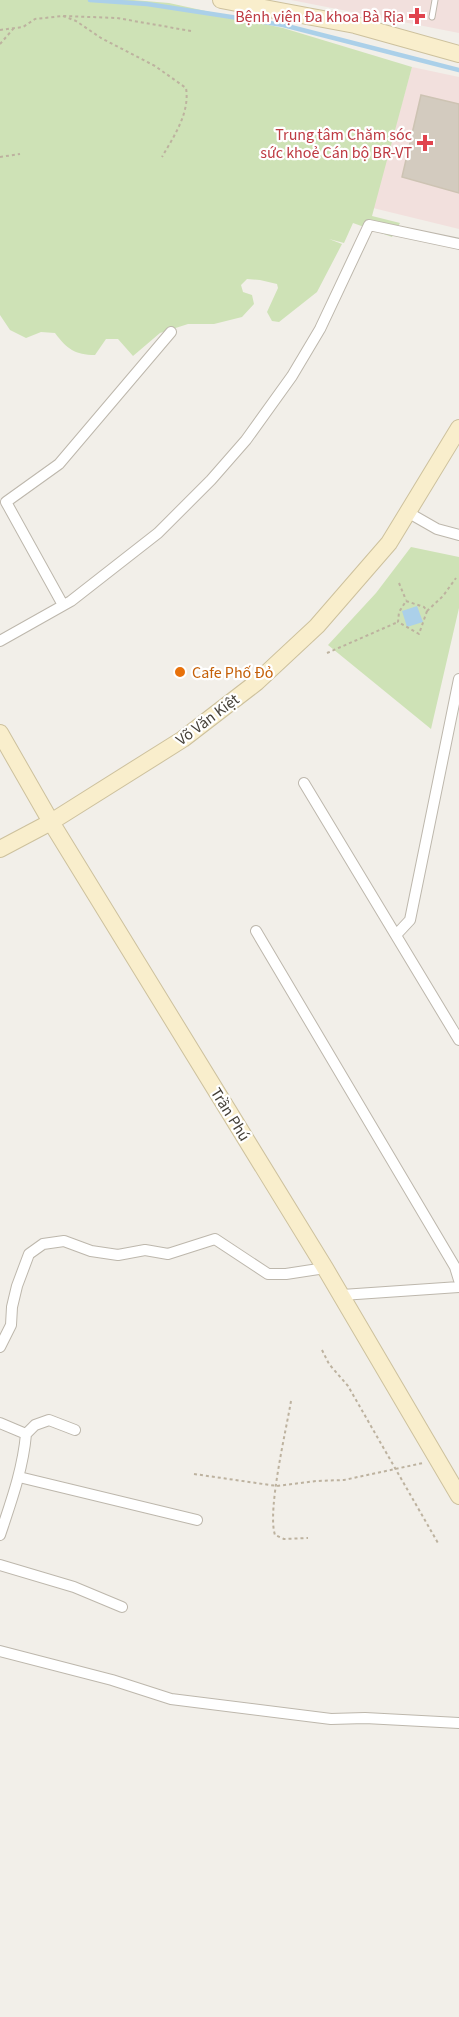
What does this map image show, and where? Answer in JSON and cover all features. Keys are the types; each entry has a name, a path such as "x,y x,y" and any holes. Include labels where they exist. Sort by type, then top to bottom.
{"main road":[{"path":"221,0 355,25 459,54"},
{"name":"Võ Văn Kiệt","path":"0,849 51,822 183,739 257,682 317,626 389,543 459,428"},
{"name":"Trần Phú","path":"0,733 51,822 342,1295 459,1497"}],"street":[{"path":"0,642 63,605 158,533 211,480 246,440 292,376 320,329 369,225 459,244"},
{"path":"63,605 6,502 59,464 171,332"},
{"path":"409,513 437,529 459,536"},
{"path":"396,935 410,921 459,679"},
{"path":"303,783 459,1040"},
{"path":"256,931 455,1267 459,1280"},
{"path":"0,1347 11,1325 17,1286 29,1254 43,1244 64,1241 91,1251 118,1256 145,1250 168,1254 215,1239 268,1274 286,1274 325,1268"},
{"path":"342,1295 459,1287"},
{"path":"0,1535 19,1477 26,1434 35,1425 49,1420 75,1431"},
{"path":"0,1423 26,1434"},
{"path":"19,1477 197,1520"},
{"path":"0,1565 74,1587 122,1607"},
{"path":"0,1651 112,1680 171,1699 332,1719 365,1718 459,1723"}],"lane":[{"path":"432,16 435,0"}],"path":[{"path":"63,16 76,21 101,38 154,66 186,88 187,104 177,131 162,157"},
{"path":"0,30 23,27 35,19 63,16 117,18 191,31"},
{"path":"0,44 14,28"},
{"path":"0,157 20,154"},
{"path":"398,622 419,634 427,611 443,596 456,578"},
{"path":"399,583 406,601"},
{"path":"406,601 424,607 427,611"},
{"path":"398,622 399,612 406,601"},
{"path":"327,653 398,622"},
{"path":"322,1350 329,1364 348,1386 438,1544"},
{"path":"291,1401 273,1518 275,1535 284,1539 308,1538"},
{"path":"194,1474 277,1486 344,1480 437,1459"}],"shaded area":[{"name":"Bệnh viện Đa khoa Bà Rịa","path":"291,0 459,0 459,33"},
{"name":"Trung tâm Chăm sóc sức khoẻ Cán bộ BR-VT","path":"412,67 459,77 459,229 373,208"}],"green space":[{"path":"0,0 133,0 169,3 283,28 412,67 372,216 400,223 392,237 353,223 344,243 329,239 342,244 317,292 279,322 272,321 267,312 278,288 277,284 247,279 241,285 243,292 252,295 254,304 242,317 214,324 188,324 160,333 133,356 118,339 106,339 95,355 88,355 72,350 55,333 41,332 26,338 10,330 0,315"},
{"path":"411,547 459,557 459,608 431,729 328,645 376,593"}],"water":[{"path":"417,606 423,622 407,627 402,611"}],"building":[{"path":"421,95 459,104 459,193 402,177"}],"waterway":[{"path":"90,0 147,4 283,25 459,70"}],"place":[{"name":"Bệnh viện Đa khoa Bà Rịa","path":"417,16"},
{"name":"Trung tâm Chăm sóc sức khoẻ Cán bộ BR-VT","path":"425,143"},
{"name":"Cafe Phố Đỏ","path":"180,672"}]}
